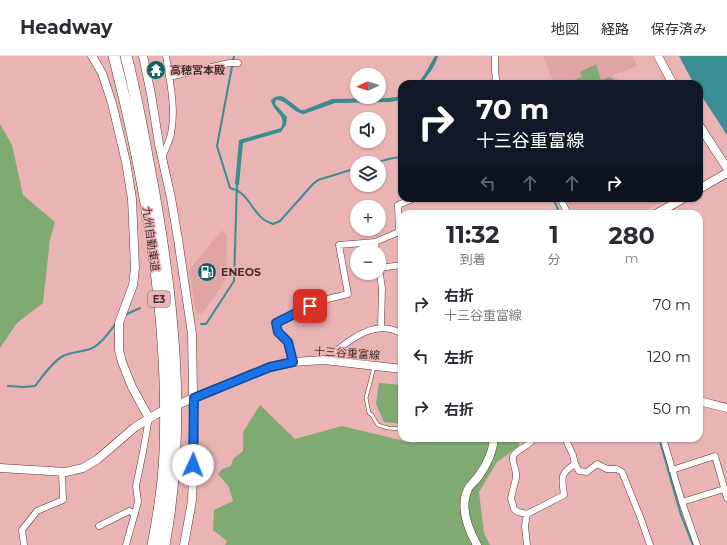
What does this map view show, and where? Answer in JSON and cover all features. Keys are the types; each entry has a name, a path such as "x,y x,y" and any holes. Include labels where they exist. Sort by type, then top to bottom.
{"highway":[{"path":"111,56 130,122 139,164"},
{"name":"九州自動車道","path":"114,56 139,164 158,291 166,418 162,486 153,545"},
{"name":"九州自動車道","path":"127,56 141,119 162,243 168,289 174,377 175,454 164,545"}],"street":[{"path":"92,56 102,73"},
{"path":"96,56 112,103 129,183 132,207 135,268 133,285 120,323 119,350 132,387 149,418 136,486 138,502 126,545"},
{"path":"143,56 175,218 192,334 194,451 192,501 184,545"},
{"path":"162,158 169,142 173,121 173,107 166,56"},
{"path":"495,56 496,80"},
{"path":"658,56 671,80"},
{"path":"169,77 234,63"},
{"path":"703,131 727,168"},
{"path":"703,187 727,173"},
{"path":"398,210 398,205 405,202"},
{"path":"663,210 677,202"},
{"path":"293,362 288,342 278,332 276,323 301,312 319,301 348,294 339,245 375,242 398,234"},
{"path":"386,267 398,266"},
{"path":"381,280 381,327"},
{"path":"324,360 354,337 381,327 398,331"},
{"name":"十三谷重富線","path":"179,404 270,367 293,362 324,360 398,368"},
{"path":"703,402 727,408"},
{"path":"0,468 62,472 83,468 98,459 135,427 160,412"},
{"path":"477,545 464,515 465,500 468,489 485,466 491,453 493,442"},
{"path":"531,442 516,451 513,456 516,478 511,498 514,509 518,512 527,514 564,495 563,474 575,464"},
{"path":"567,442 573,455 575,464 579,470 583,472 590,470 597,464 607,469 617,469 622,472 650,545"},
{"path":"664,442 682,502 697,545"},
{"path":"672,470 715,456 727,498"},
{"path":"24,545 22,530 37,511 64,500 62,472"},
{"path":"682,502 724,489"},
{"path":"99,526 129,512 135,514"},
{"path":"527,514 525,526 527,545"}],"lane":[{"path":"374,365 366,398 369,413 378,425 398,429"}],"shaded area":[{"path":"543,56 633,56 637,66 611,76 620,80 552,80"},
{"path":"567,202 662,202 646,210 571,210"},
{"name":"ENEOS","path":"222,230 227,236 226,275 228,277 202,314 196,313 189,270"}],"green space":[{"path":"596,64 601,80 575,80 582,77 580,72"},
{"path":"609,77 615,80 601,80"},
{"path":"0,124 12,145 23,195 55,222 50,239 43,303 17,323 0,348"},
{"path":"379,383 398,385 398,424 384,422 376,404"},
{"path":"260,405 295,439 342,426 398,439 398,442 520,442 519,446 497,462 479,492 484,533 490,545 225,545 227,541 213,530 214,510 233,501 229,487 218,474 222,469 231,466 233,459 243,451 243,432"}],"water":[{"path":"435,56 438,56 431,71 424,80 420,80"},
{"path":"679,56 727,56 727,135 703,98 703,80 692,80"},
{"path":"275,97 284,97 301,110 332,99 350,99 350,103 335,103 304,114 283,102 276,100 275,104 287,117 286,125 281,132 243,143 239,185 235,184 239,140 281,128 281,116 274,108 271,100"},
{"path":"398,97 398,101 386,102 386,98"}],"waterway":[{"path":"234,56 217,146 230,188 241,193 265,221 273,224 280,221 318,180 350,170"},
{"path":"386,160 398,157"},
{"path":"201,324 206,324 234,281 237,183"},
{"path":"555,202 558,210"},
{"path":"125,315 140,308"},
{"path":"8,386 35,386 55,362 63,356 87,350 98,345 116,323"},
{"path":"660,442 681,515 693,545"}],"place":[{"name":"高穂宮本殿","path":"156,70"},
{"name":"ENEOS","path":"207,272"}],"route":[{"path":"193,465 194,398 270,367 293,362 288,342 278,332 276,323 301,312 310,306"}]}
